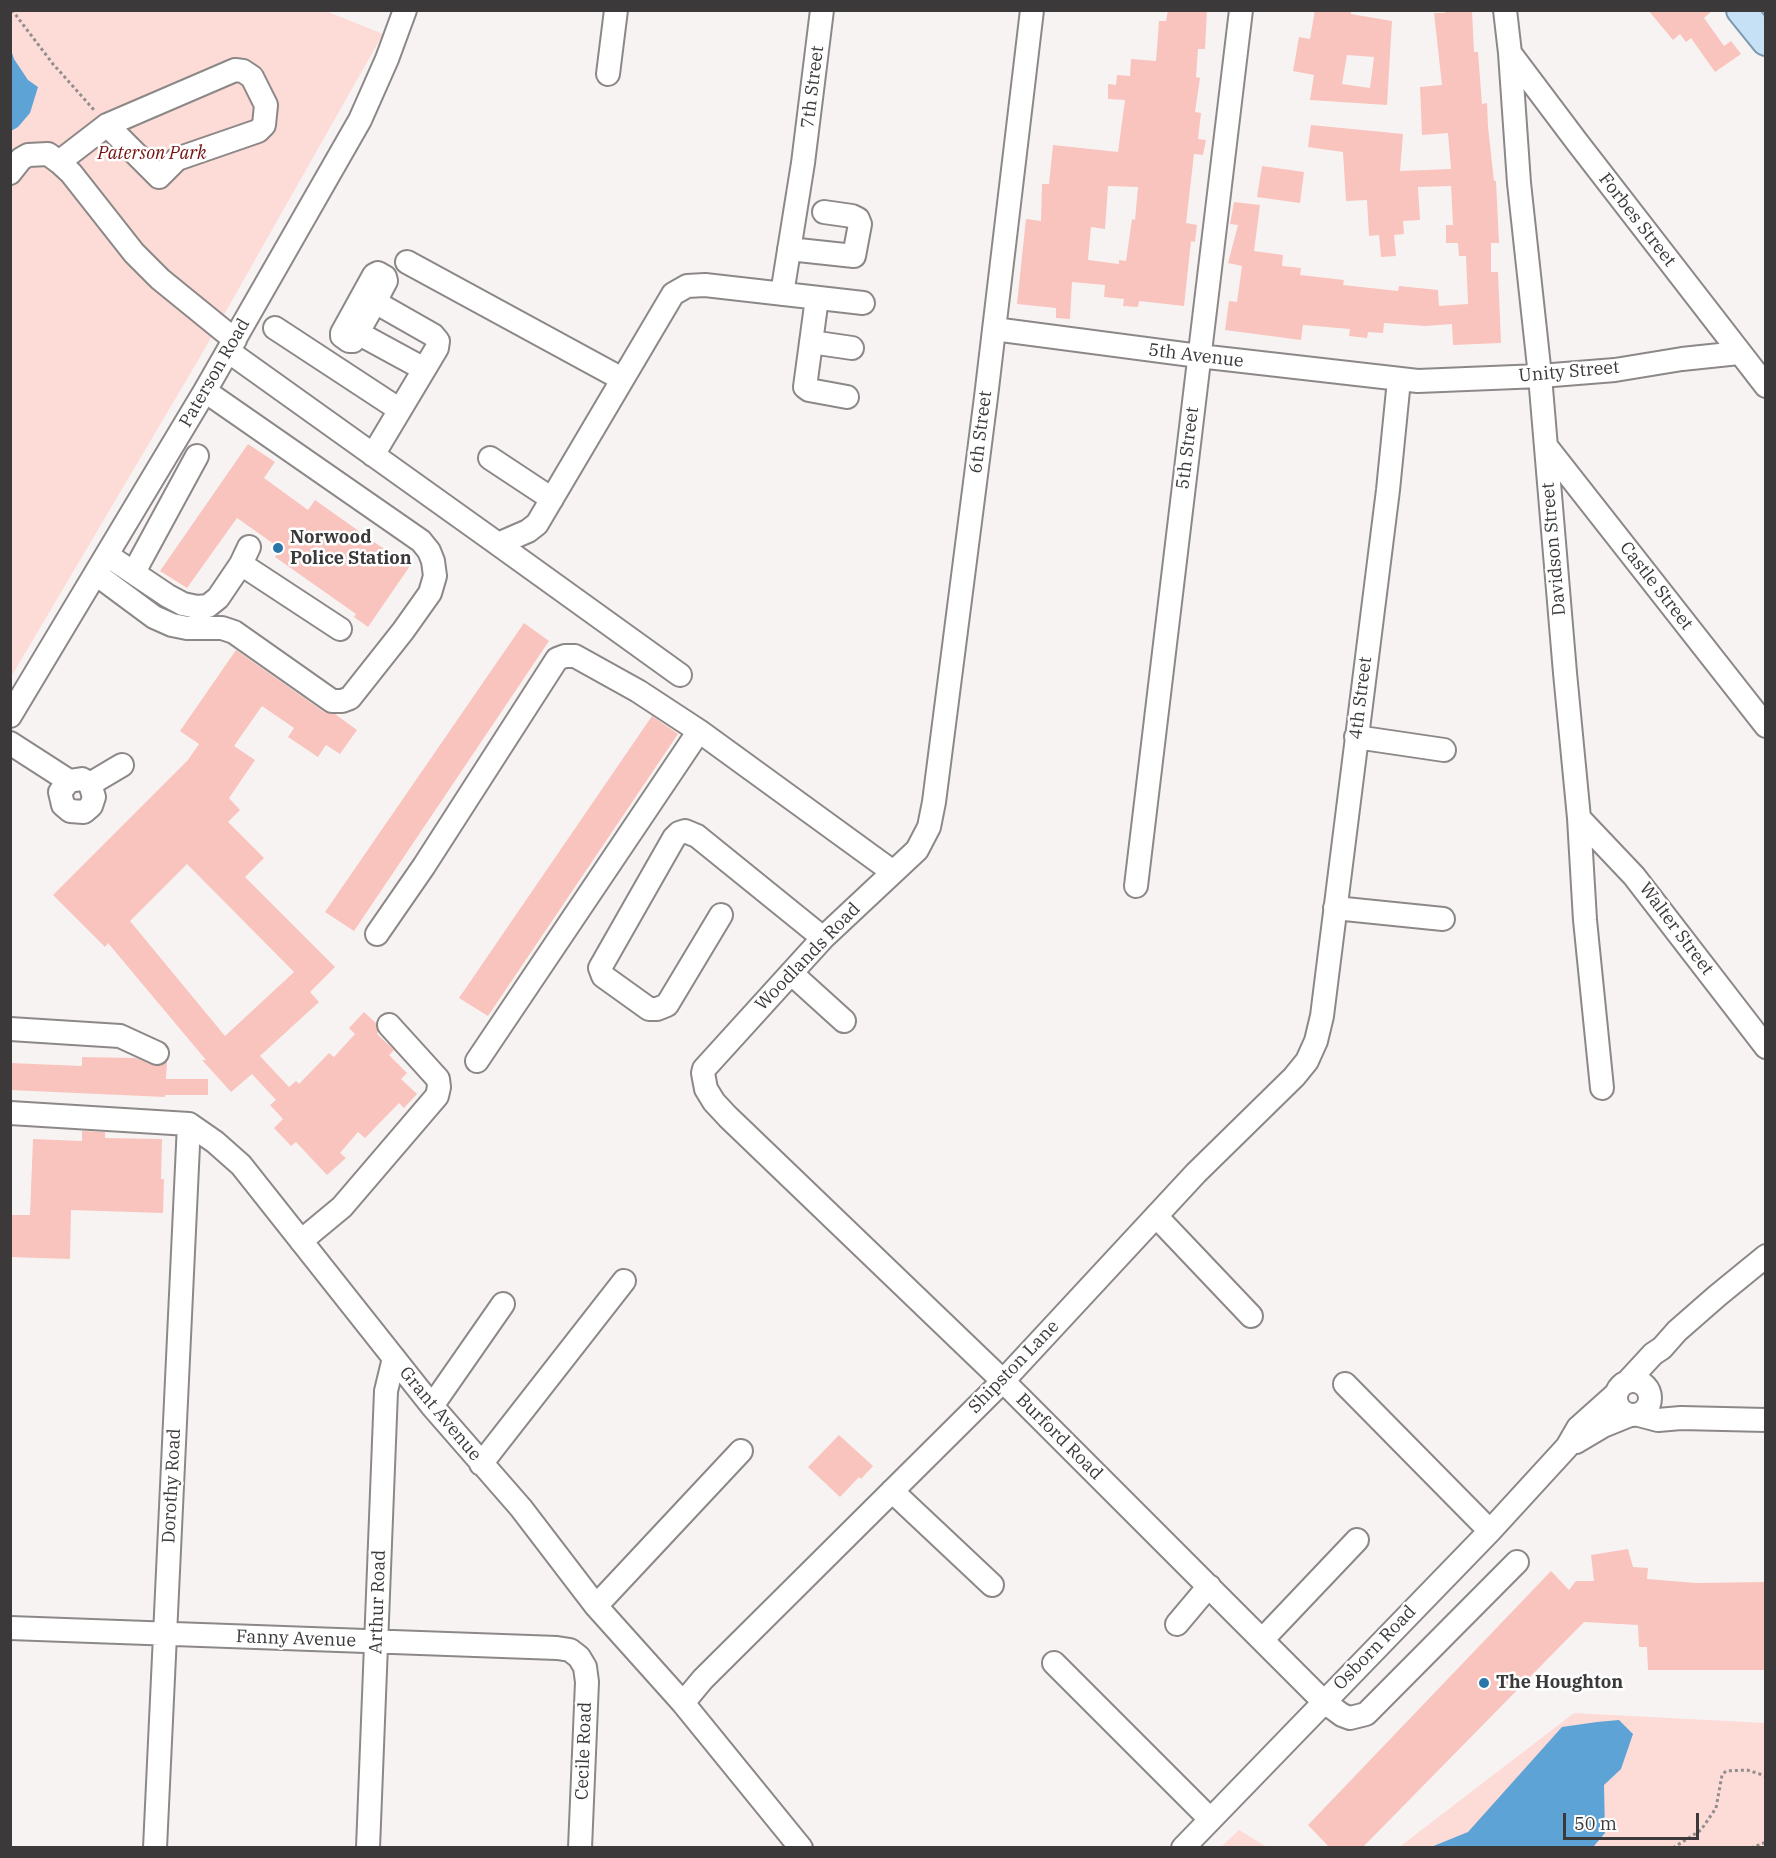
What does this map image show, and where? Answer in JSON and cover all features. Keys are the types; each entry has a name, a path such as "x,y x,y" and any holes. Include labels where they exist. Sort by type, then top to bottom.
{"main road":[{"path":"1741,10 1766,41"}],"street":[{"path":"608,74 616,10"},
{"name":"7th Street","path":"782,294 803,163 822,10"},
{"name":"6th Street","path":"916,850 929,827 934,802 1032,10"},
{"name":"5th Street","path":"1136,886 1241,10"},
{"name":"Davidson Street","path":"1505,10 1519,183 1540,376 1579,818 1585,920 1602,1088"},
{"name":"Paterson Road","path":"10,716 205,391 360,120 404,16"},
{"name":"Forbes Street","path":"1510,53 1766,386"},
{"path":"59,162 107,125 235,70 243,70 252,77 266,105 264,125 258,131 177,159 159,177 107,125"},
{"path":"10,173 21,159 28,155 48,154 59,162 71,173 134,253 231,346 373,456 681,675"},
{"path":"789,249 854,256 860,224 858,219 824,212"},
{"path":"406,262 622,379"},
{"path":"498,544 528,531 537,524 673,294 687,286 705,285 863,303"},
{"path":"818,298 805,387 809,390 847,397"},
{"path":"373,456 437,348 438,341 433,335 375,302"},
{"path":"274,328 399,410"},
{"name":"5th Avenue","path":"994,329 1399,380"},
{"path":"367,338 424,369"},
{"path":"811,342 852,348"},
{"name":"Unity Street","path":"1399,380 1465,380 1540,376 1615,370 1739,353"},
{"name":"4th Street","path":"1322,1016 1399,380"},
{"path":"102,565 154,617 171,625 187,628 222,628 234,632 332,700 342,701 350,698 403,631 430,592 435,576 434,561 429,550 421,541 205,391"},
{"name":"Castle Street","path":"1546,446 1766,726"},
{"path":"134,572 197,456"},
{"path":"490,458 552,499"},
{"path":"102,565 134,572 168,596 183,604 197,607 208,606 218,598 245,556 340,629"},
{"path":"377,934 424,866 556,659 565,656 575,656 638,691 699,731 893,872"},
{"path":"477,1061 699,731"},
{"path":"1356,737 1444,750"},
{"path":"10,743 79,782 122,765"},
{"name":"Walter Street","path":"1579,818 1635,876 1766,1047"},
{"path":"722,915 667,1005 657,1010 649,1009 603,976 600,969 674,838 685,831 697,836 823,938"},
{"name":"Woodlands Road","path":"704,1069 823,938 916,850"},
{"path":"1335,908 1443,919"},
{"path":"791,973 844,1021"},
{"name":"Shipston Lane","path":"683,1703 703,1679 1003,1381 1196,1173 1294,1077 1307,1061 1316,1041 1322,1016"},
{"path":"301,1241 342,1207 437,1096 440,1087 438,1078 389,1025"},
{"path":"10,1029 120,1036 157,1053"},
{"name":"Burford Road","path":"704,1069 706,1089 714,1102 1003,1381 1323,1701 1342,1716 1350,1718 1366,1714 1516,1563"},
{"path":"10,1113 189,1124"},
{"name":"Grant Avenue","path":"189,1124 215,1142 241,1165 432,1406 521,1508 596,1606 683,1703 801,1848"},
{"name":"Dorothy Road","path":"155,1848 189,1124"},
{"path":"1156,1216 1251,1316"},
{"name":"Osborn Road","path":"1183,1848 1490,1531 1567,1447 1578,1428 1635,1388 1644,1361 1662,1348 1709,1303 1766,1256"},
{"path":"481,1464 624,1281"},
{"path":"432,1406 503,1304"},
{"name":"Arthur Road","path":"368,1848 386,1391 393,1358"},
{"path":"1345,1384 1490,1531"},
{"path":"1634,1415 1649,1406 1635,1388"},
{"path":"1635,1388 1616,1403 1621,1411 1659,1420 1681,1418 1766,1420"},
{"path":"1635,1388 1681,1418"},
{"name":"Osborn Road","path":"1567,1447 1603,1426 1634,1415"},
{"path":"596,1606 741,1450"},
{"path":"892,1491 992,1585"},
{"path":"1263,1639 1357,1540"},
{"path":"1177,1624 1209,1586"},
{"name":"Fanny Avenue","path":"10,1628 557,1648 570,1650 579,1657"},
{"name":"Cecile Road","path":"579,1657 585,1667 586,1682 580,1848"},
{"path":"1054,1663 1210,1819"}],"path":[{"path":"12,10 54,64 107,125"},
{"path":"1673,1848 1701,1830 1716,1808 1722,1775 1726,1771 1747,1770 1766,1776"},
{"path":"1751,1848 1766,1842"}],"green space":[{"name":"Paterson Park","path":"11,11 326,11 383,34 200,357 11,677"},
{"path":"1574,1713 1765,1723 1765,1847 1398,1848"},
{"path":"1239,1830 1267,1847 1221,1847"}],"water":[{"path":"10,47 14,59 28,80 38,87 30,113 18,127 11,131"},
{"path":"1619,1720 1633,1734 1621,1769 1604,1785 1605,1833 1594,1846 1431,1847 1468,1832 1562,1727"}],"building":[{"path":"1168,10 1207,10 1205,49 1198,49 1196,77 1200,78 1195,112 1201,113 1198,139 1206,140 1203,155 1194,154 1186,223 1197,225 1195,242 1191,241 1184,306 1139,301 1138,307 1123,306 1124,299 1104,297 1105,285 1072,282 1070,319 1056,318 1056,308 1017,304 1026,219 1041,221 1042,184 1049,184 1053,145 1118,152 1125,100 1108,99 1108,84 1116,85 1117,75 1130,76 1131,59 1156,61 1159,21 1166,21","holes":["1108,186 1138,187 1135,220 1132,219 1126,261 1119,260 1119,264 1088,260 1091,227 1105,229"]},
{"path":"1315,10 1351,10 1351,14 1392,21 1387,105 1310,100 1314,75 1293,71 1299,37 1310,39","holes":["1347,55 1374,57 1370,88 1342,84"]},
{"path":"1445,10 1472,10 1474,52 1478,52 1482,104 1487,103 1494,181 1496,181 1499,243 1491,243 1491,272 1498,272 1501,343 1453,345 1452,324 1425,326 1384,323 1383,333 1368,332 1367,338 1349,336 1350,329 1303,325 1301,340 1225,330 1229,301 1237,302 1242,266 1228,263 1238,225 1230,224 1234,202 1260,205 1254,251 1283,255 1282,266 1301,268 1300,275 1344,280 1343,285 1398,291 1399,286 1438,290 1439,306 1468,304 1466,256 1459,256 1458,243 1446,243 1446,225 1453,225 1451,186 1418,187 1420,220 1403,221 1404,234 1394,235 1396,256 1381,257 1379,235 1369,236 1367,200 1346,201 1343,152 1308,147 1311,125 1403,134 1400,171 1451,169 1448,133 1422,135 1420,87 1442,85 1434,13 1445,13"},
{"path":"1648,10 1713,10 1704,18 1724,46 1731,41 1741,54 1715,72 1691,38 1686,42 1680,34 1673,40"},
{"path":"1262,166 1304,172 1300,203 1257,197"},
{"path":"248,444 275,462 264,478 308,510 315,500 394,556 397,552 412,563 368,627 354,617 356,614 275,557 281,549 237,518 187,588 160,571"},
{"path":"524,623 549,641 354,931 325,912"},
{"path":"236,650 324,712 335,714 357,730 340,754 326,745 318,757 288,737 294,728 262,706 234,746 255,760 229,798 240,810 228,822 264,858 245,877 335,967 310,992 319,1002 260,1056 289,1087 296,1081 299,1084 329,1053 334,1057 355,1034 349,1028 364,1012 376,1023 377,1034 394,1050 389,1055 407,1073 401,1079 417,1094 404,1108 399,1103 365,1138 358,1132 340,1153 346,1158 327,1175 296,1142 291,1146 274,1128 283,1119 270,1105 276,1100 252,1074 231,1092 202,1060 206,1060 108,943 105,947 53,895 188,760 199,744 180,731","holes":["187,864 294,972 225,1036 130,921"]},
{"path":"652,716 678,734 488,1016 459,998"},
{"path":"82,1057 136,1058 158,1066 167,1061 166,1079 208,1079 208,1095 165,1095 165,1097 10,1090 10,1063 82,1066"},
{"path":"82,1131 105,1132 105,1138 162,1139 163,1213 71,1210 70,1259 10,1257 10,1215 30,1215 33,1139 82,1141"},
{"path":"839,1435 873,1466 840,1497 808,1467"},
{"name":"The Houghton","path":"1628,1549 1633,1567 1648,1568 1647,1579 1696,1583 1766,1582 1766,1670 1648,1670 1647,1647 1639,1647 1638,1625 1584,1622 1362,1848 1330,1848 1308,1825 1551,1571 1569,1590 1576,1581 1594,1581 1591,1555"}],"place":[{"name":"Norwood Police Station","path":"278,548"},
{"name":"The Houghton","path":"1484,1683"}]}
